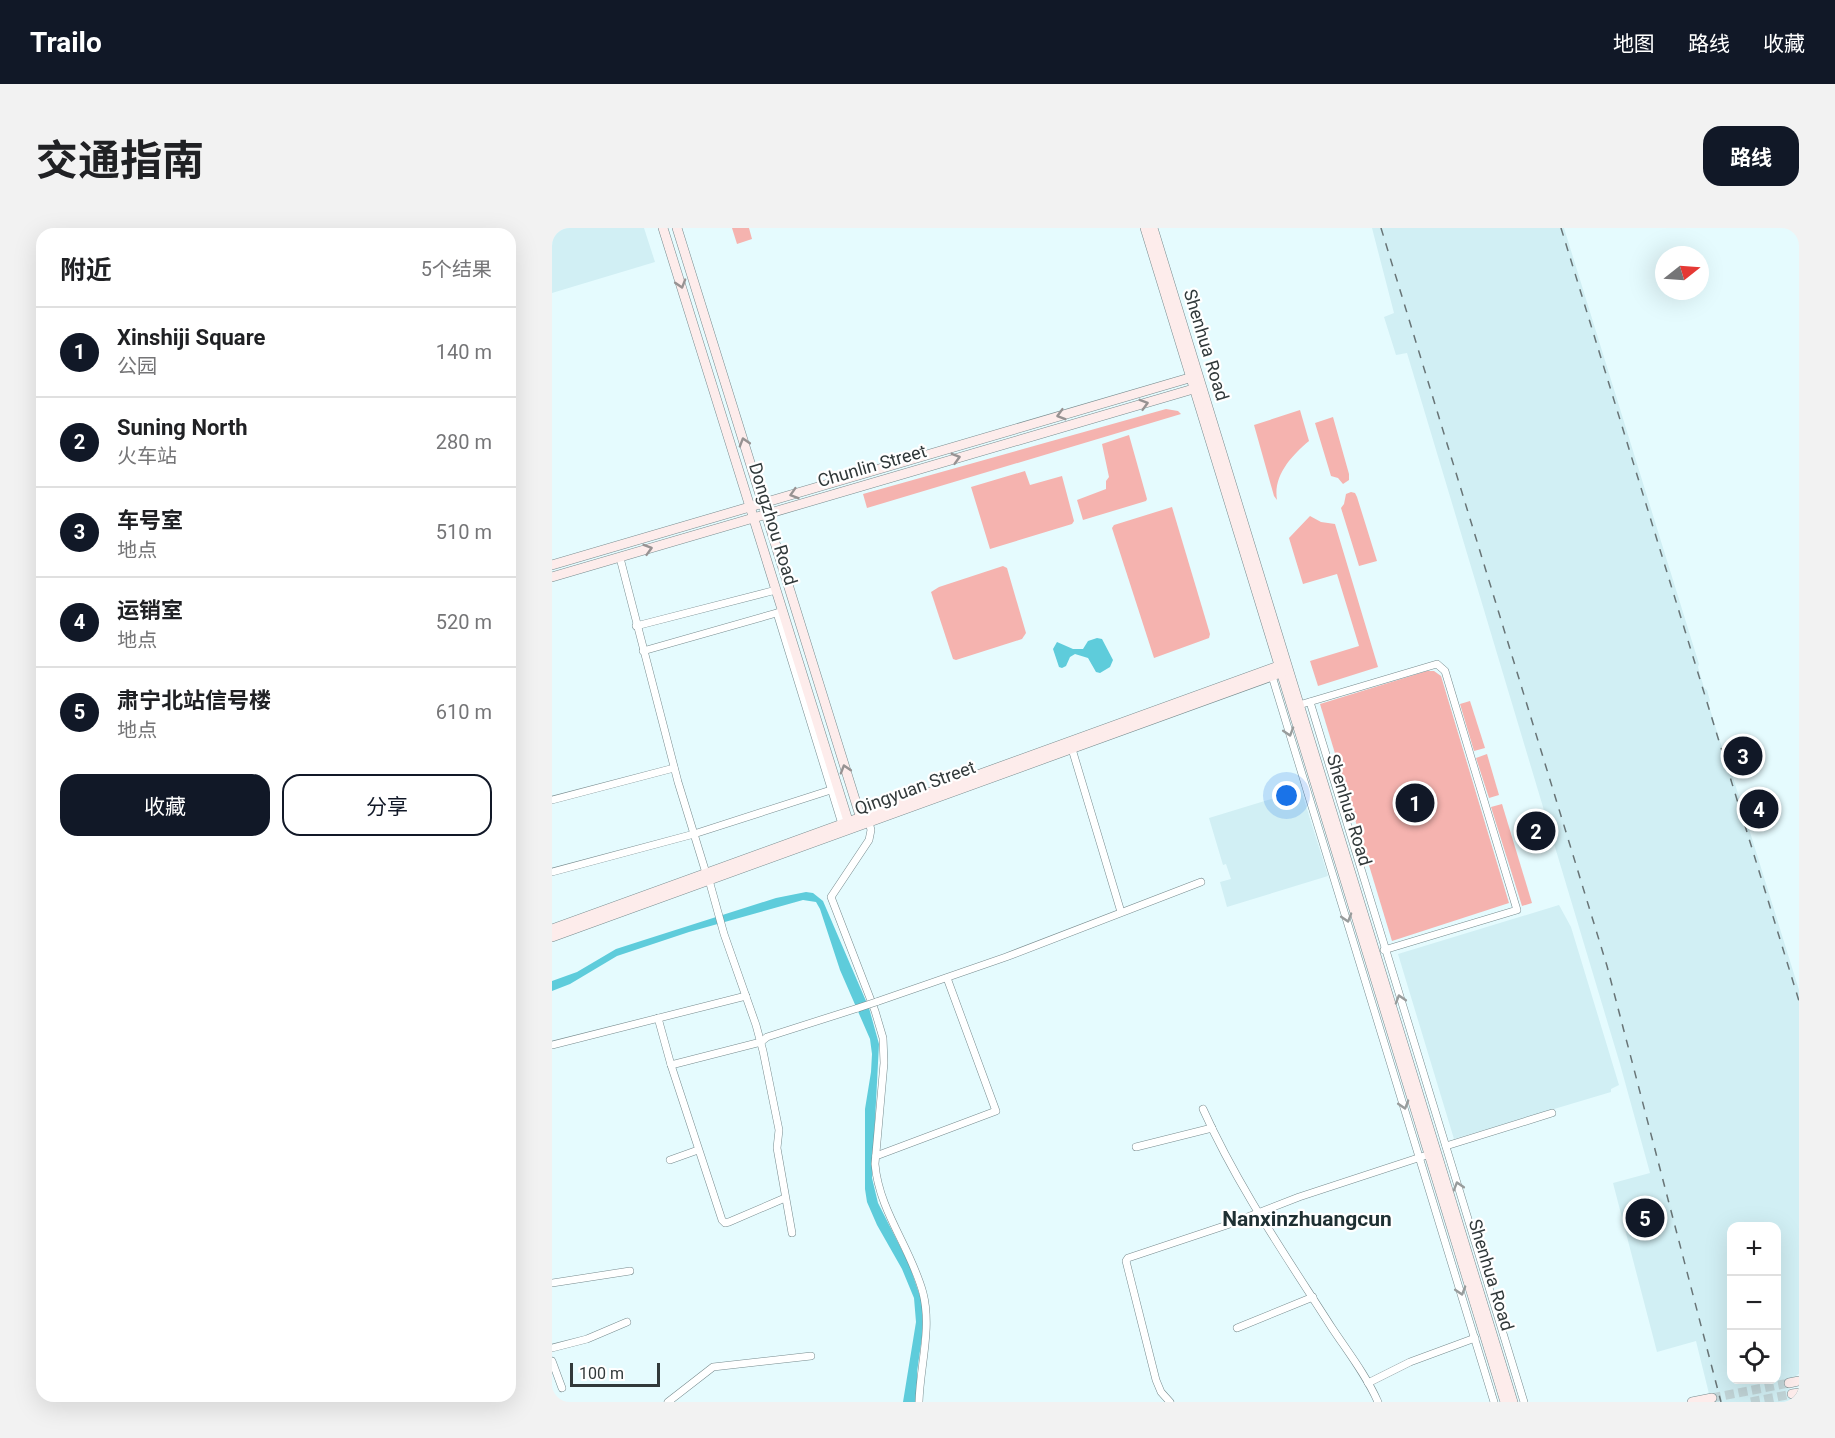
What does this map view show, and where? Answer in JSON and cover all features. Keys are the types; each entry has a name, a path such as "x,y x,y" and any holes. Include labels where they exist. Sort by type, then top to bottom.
{"main road":[{"name":"Dongzhou Road","path":"663,228 754,518 834,789 847,825"},
{"name":"Dongzhou Road","path":"677,228 864,821"},
{"name":"Shenhua Road","path":"1145,228 1195,376"},
{"name":"Shenhua Road","path":"1153,228 1424,1156 1505,1402"},
{"name":"Chunlin Street","path":"552,565 1195,376"},
{"name":"Chunlin Street","path":"552,577 1198,388"},
{"name":"Shenhua Road","path":"1282,669 1299,705 1513,1402"},
{"name":"Qingyuan Street","path":"552,937 847,825 1072,749 1282,669"},
{"name":"Qingyuan Street","path":"864,821 1282,669"},
{"name":"Qingyuan Street","path":"552,929 708,877"},
{"path":"1692,1402 1712,1398"}],"street":[{"path":"620,558 674,768 720,920 761,1042 779,1130 777,1148 792,1233"},
{"path":"636,626 776,591"},
{"path":"643,651 780,612"},
{"path":"1299,705 1437,664 1445,671 1517,910 1375,953"},
{"path":"1310,702 1524,1402"},
{"path":"1072,749 1121,912"},
{"path":"552,800 674,768"},
{"path":"552,872 694,834 834,789"},
{"path":"864,821 871,830 869,840 831,897 875,1011 883,1038 884,1063 876,1176 880,1195 915,1271 925,1305 927,1317 919,1402"},
{"path":"671,1065 761,1042 767,1037 947,978 1201,882"},
{"path":"876,1156 996,1111 947,978"},
{"path":"552,1045 746,996"},
{"path":"658,1018 671,1065 722,1220 725,1223 786,1198"},
{"path":"1203,1109 1258,1214 1378,1402"},
{"path":"1446,1146 1552,1113"},
{"path":"1136,1147 1212,1128"},
{"path":"670,1160 698,1150"},
{"path":"1170,1402 1161,1392 1156,1380 1126,1261 1128,1258 1258,1214 1299,1197 1424,1156 1494,1402"},
{"path":"552,1283 630,1271"},
{"path":"1237,1328 1312,1297"},
{"path":"552,1348 587,1339 627,1323"},
{"path":"1368,1383 1410,1362 1475,1338"},
{"path":"668,1402 713,1367 811,1356"},
{"path":"552,1361 562,1388"}],"shaded area":[{"path":"552,228 644,228 655,262 552,293"},
{"path":"732,228 749,228 752,239 737,244"},
{"path":"1372,228 1564,228 1699,664 1704,688 1707,690 1710,701 1708,703 1799,990 1799,1374 1788,1380 1793,1402 1711,1402 1696,1341 1657,1352 1613,1183 1650,1173 1620,1064 1407,353 1396,355 1384,317 1394,313"},
{"path":"1166,409 1178,411 1181,414 867,508 863,494"},
{"path":"1300,410 1309,441 1285,467 1276,491 1277,500 1254,425"},
{"path":"1333,417 1349,474 1349,480 1343,484 1338,478 1331,476 1315,423"},
{"path":"1129,435 1146,501 1083,520 1077,500 1106,489 1106,481 1109,477 1102,444"},
{"path":"1025,471 1030,485 1062,476 1074,521 1072,524 990,549 971,487"},
{"path":"1351,492 1357,497 1377,561 1359,566 1341,508 1346,494"},
{"path":"1172,507 1210,634 1209,638 1154,658 1112,528 1114,525"},
{"path":"1310,516 1321,522 1335,524 1378,667 1318,686 1310,661 1359,646 1337,574 1303,584 1289,538"},
{"path":"1003,566 1007,568 1026,633 1022,639 953,659 931,592 939,587"},
{"path":"1427,671 1434,671 1441,676 1509,903 1392,941 1320,704"},
{"path":"1470,701 1485,748 1474,751 1460,704"},
{"path":"1487,754 1499,795 1489,798 1476,758"},
{"path":"1301,790 1328,876 1227,907 1220,882 1231,879 1226,864 1223,865 1209,818"},
{"path":"1502,804 1532,903 1522,906 1491,807"},
{"path":"1559,905 1571,927 1619,1085 1611,1089 1611,1092 1454,1139 1398,954"}],"water":[{"path":"1102,639 1113,660 1110,667 1100,673 1096,672 1088,658 1075,654 1070,657 1066,666 1059,667 1053,649 1057,642 1073,649 1083,649 1088,641"},
{"path":"806,892 813,893 823,901 869,1008 879,1044 872,1178 878,1203 909,1264 922,1302 924,1323 917,1372 917,1402 903,1402 916,1322 914,1298 902,1269 877,1225 867,1202 865,1189 865,1109 871,1072 870,1039 840,970 816,902 803,900 689,932 617,956 570,984 552,991 552,981 577,972 616,949 776,898"}],"tunnel":[{"path":"1712,1398 1789,1383"},
{"path":"1751,1402 1792,1394"}],"railway":[{"path":"1381,228 1607,966 1721,1402"},
{"path":"1561,228 1799,1001"}],"place":[{"name":"车号室","path":"1743,756"},
{"name":"Xinshiji Square","path":"1415,803"},
{"name":"运销室","path":"1759,809"},
{"name":"Suning North","path":"1536,831"},
{"name":"肃宁北站信号楼","path":"1645,1218"}],"district":[{"name":"Nanxinzhuangcun","path":"1307,1219"}]}
